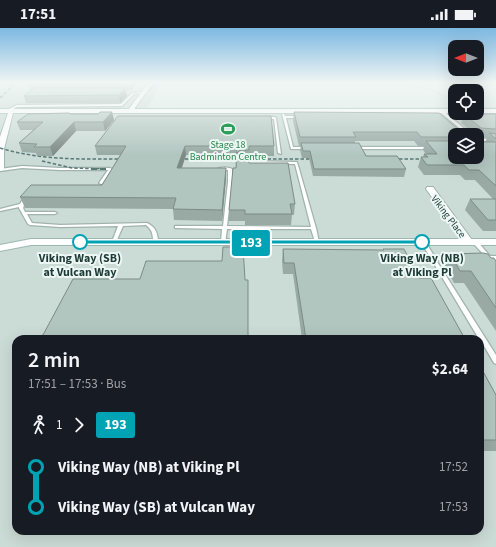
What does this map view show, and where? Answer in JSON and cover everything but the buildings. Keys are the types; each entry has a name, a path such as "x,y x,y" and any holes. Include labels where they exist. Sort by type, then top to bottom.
{"street":[{"path":"130,111 134,106"},
{"path":"0,170 0,149 6,113 32,111 78,113 130,111 265,111 283,114 433,113 448,111"},
{"path":"484,111 496,111"},
{"name":"Viking Place","path":"430,189 472,242"},
{"path":"0,248 31,242 496,242"}],"lane":[{"path":"6,113 15,106"},
{"path":"265,111 266,118"},
{"path":"441,111 462,128"},
{"path":"307,117 283,114 292,148 315,148"},
{"path":"258,118 275,118 280,153"},
{"path":"262,122 275,122"},
{"path":"484,140 496,141"},
{"path":"346,148 432,148"},
{"path":"242,162 296,163 317,242"},
{"path":"0,170 16,167 42,166 58,168 110,169 101,183"},
{"path":"215,169 230,169 223,243"},
{"path":"26,196 21,208 30,224 148,224 153,227 156,234 156,242"},
{"path":"0,210 22,205"},
{"path":"24,213 55,213"},
{"path":"114,242 121,224"},
{"path":"177,227 314,228"},
{"path":"423,242 480,335"},
{"path":"472,242 490,258 496,266"},
{"path":"434,258 466,258"},
{"path":"482,258 496,258"},
{"path":"484,341 496,361"}],"shaded area":[{"path":"0,106 148,106 147,108 448,107 448,120 484,120 484,107 496,107 496,547 0,547"}],"railway":[{"path":"0,148 48,157 130,159"},
{"path":"174,159 320,159"},
{"path":"388,159 432,159"},
{"path":"42,161 72,168 107,169 91,169"}],"bus line":[{"name":"193","path":"80,242 422,242"}],"place":[{"name":"Stage 18 Badminton Centre","path":"228,129"},
{"name":"Viking Way (SB) at Vulcan Way","path":"80,242"},
{"name":"Viking Way (NB) at Viking Pl","path":"422,242"}]}
